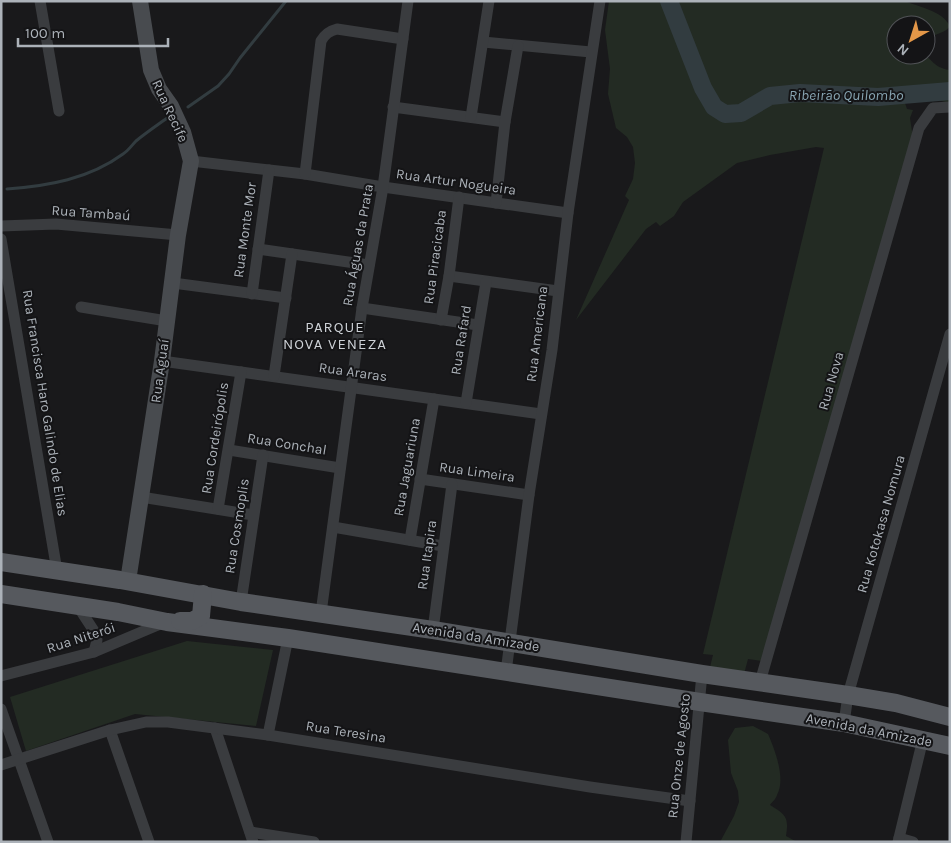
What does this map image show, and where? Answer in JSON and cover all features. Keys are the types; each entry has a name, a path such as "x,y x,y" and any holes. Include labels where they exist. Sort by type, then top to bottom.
{"main road":[{"name":"Avenida da Amizade","path":"1,562 128,581 241,602 848,695 896,703 950,717"},
{"name":"Avenida da Amizade","path":"1,594 77,605 167,622 288,638 844,723 950,746"},
{"path":"167,622 192,621 202,616 204,594"}],"street":[{"path":"40,1 59,111"},
{"name":"Rua Recife","path":"140,1 151,70 159,89 171,106 183,132 191,161"},
{"name":"Rua Águas da Prata","path":"321,613 362,308 383,187 408,1"},
{"path":"471,117 489,1"},
{"name":"Rua Americana","path":"506,672 529,495 552,350 568,212 600,1"},
{"path":"306,174 321,41 324,36 331,30 337,29 403,39"},
{"path":"483,42 591,52"},
{"path":"496,203 505,122 518,46"},
{"path":"393,107 505,122"},
{"name":"Rua Nova","path":"760,682 918,128 933,108 950,108"},
{"name":"Rua Artur Nogueira","path":"191,161 306,174 383,187 568,212"},
{"name":"Rua Aguaí","path":"128,581 162,361 178,235 191,161"},
{"name":"Rua Monte Mor","path":"252,294 269,170"},
{"name":"Rua Piracicaba","path":"441,320 449,276 459,197"},
{"name":"Rua Tambaú","path":"1,226 56,224 178,235"},
{"name":"Rua Francisca Haro Galindo de Elias","path":"1,239 57,571"},
{"path":"258,249 369,265"},
{"path":"274,376 292,254"},
{"path":"449,276 558,291"},
{"name":"Rua Rafard","path":"466,403 486,282"},
{"path":"172,283 286,298"},
{"path":"81,307 167,321"},
{"path":"362,308 478,325"},
{"name":"Rua Kotokasa Nomura","path":"844,723 848,695 950,334"},
{"name":"Rua Araras","path":"162,361 541,414"},
{"name":"Rua Cordeirópolis","path":"218,509 241,372"},
{"name":"Rua Jaguariuna","path":"410,540 434,399"},
{"name":"Rua Conchal","path":"229,450 340,468"},
{"name":"Rua Cosmoplis","path":"241,602 263,455"},
{"name":"Rua Limeira","path":"420,479 529,495"},
{"name":"Rua Itapira","path":"433,630 452,484"},
{"path":"142,498 253,515"},
{"path":"333,528 443,546"},
{"path":"77,605 94,631 97,640 94,652"},
{"name":"Rua Niterói","path":"1,676 94,652 167,622"},
{"path":"268,735 288,638"},
{"name":"Rua Onze de Agosto","path":"686,842 702,674"},
{"path":"1,710 48,842"},
{"name":"Rua Teresina","path":"1,765 110,730 154,722 168,722 268,735 590,787 690,800"},
{"path":"215,728 252,837 314,842"},
{"path":"110,730 149,842"},
{"path":"913,842 898,840 923,739"}],"shaded area":[{"path":"609,1 905,1 936,13 950,26 936,36 936,15 886,15 886,65 936,65 950,70 950,103 933,99 905,103 907,109 913,110 910,118 913,138 762,661 748,659 743,678 709,671 713,655 703,654 824,148 816,147 737,163 683,202 674,216 660,226 656,222 646,229 576,320 629,200 625,196 633,179 635,163 633,147 627,137 616,128 608,94 610,69 605,30"},
{"path":"187,641 273,650 256,726 135,714 26,751 10,697"},
{"path":"753,726 768,734 779,764 779,788 776,798 770,805 780,811 785,817 787,825 786,836 797,842 720,842 739,802 738,791 731,773 728,740 735,728"}],"waterway":[{"path":"188,107 218,86 286,1"},
{"name":"Ribeirão Quilombo","path":"669,1 703,88 714,107 725,114 741,113 770,96 800,93 878,97 950,91"},
{"path":"7,189 38,186 68,180 96,170 125,153 136,141 170,116"}],"district":[{"name":"PARQUE NOVA VENEZA","path":"335,336"}]}
